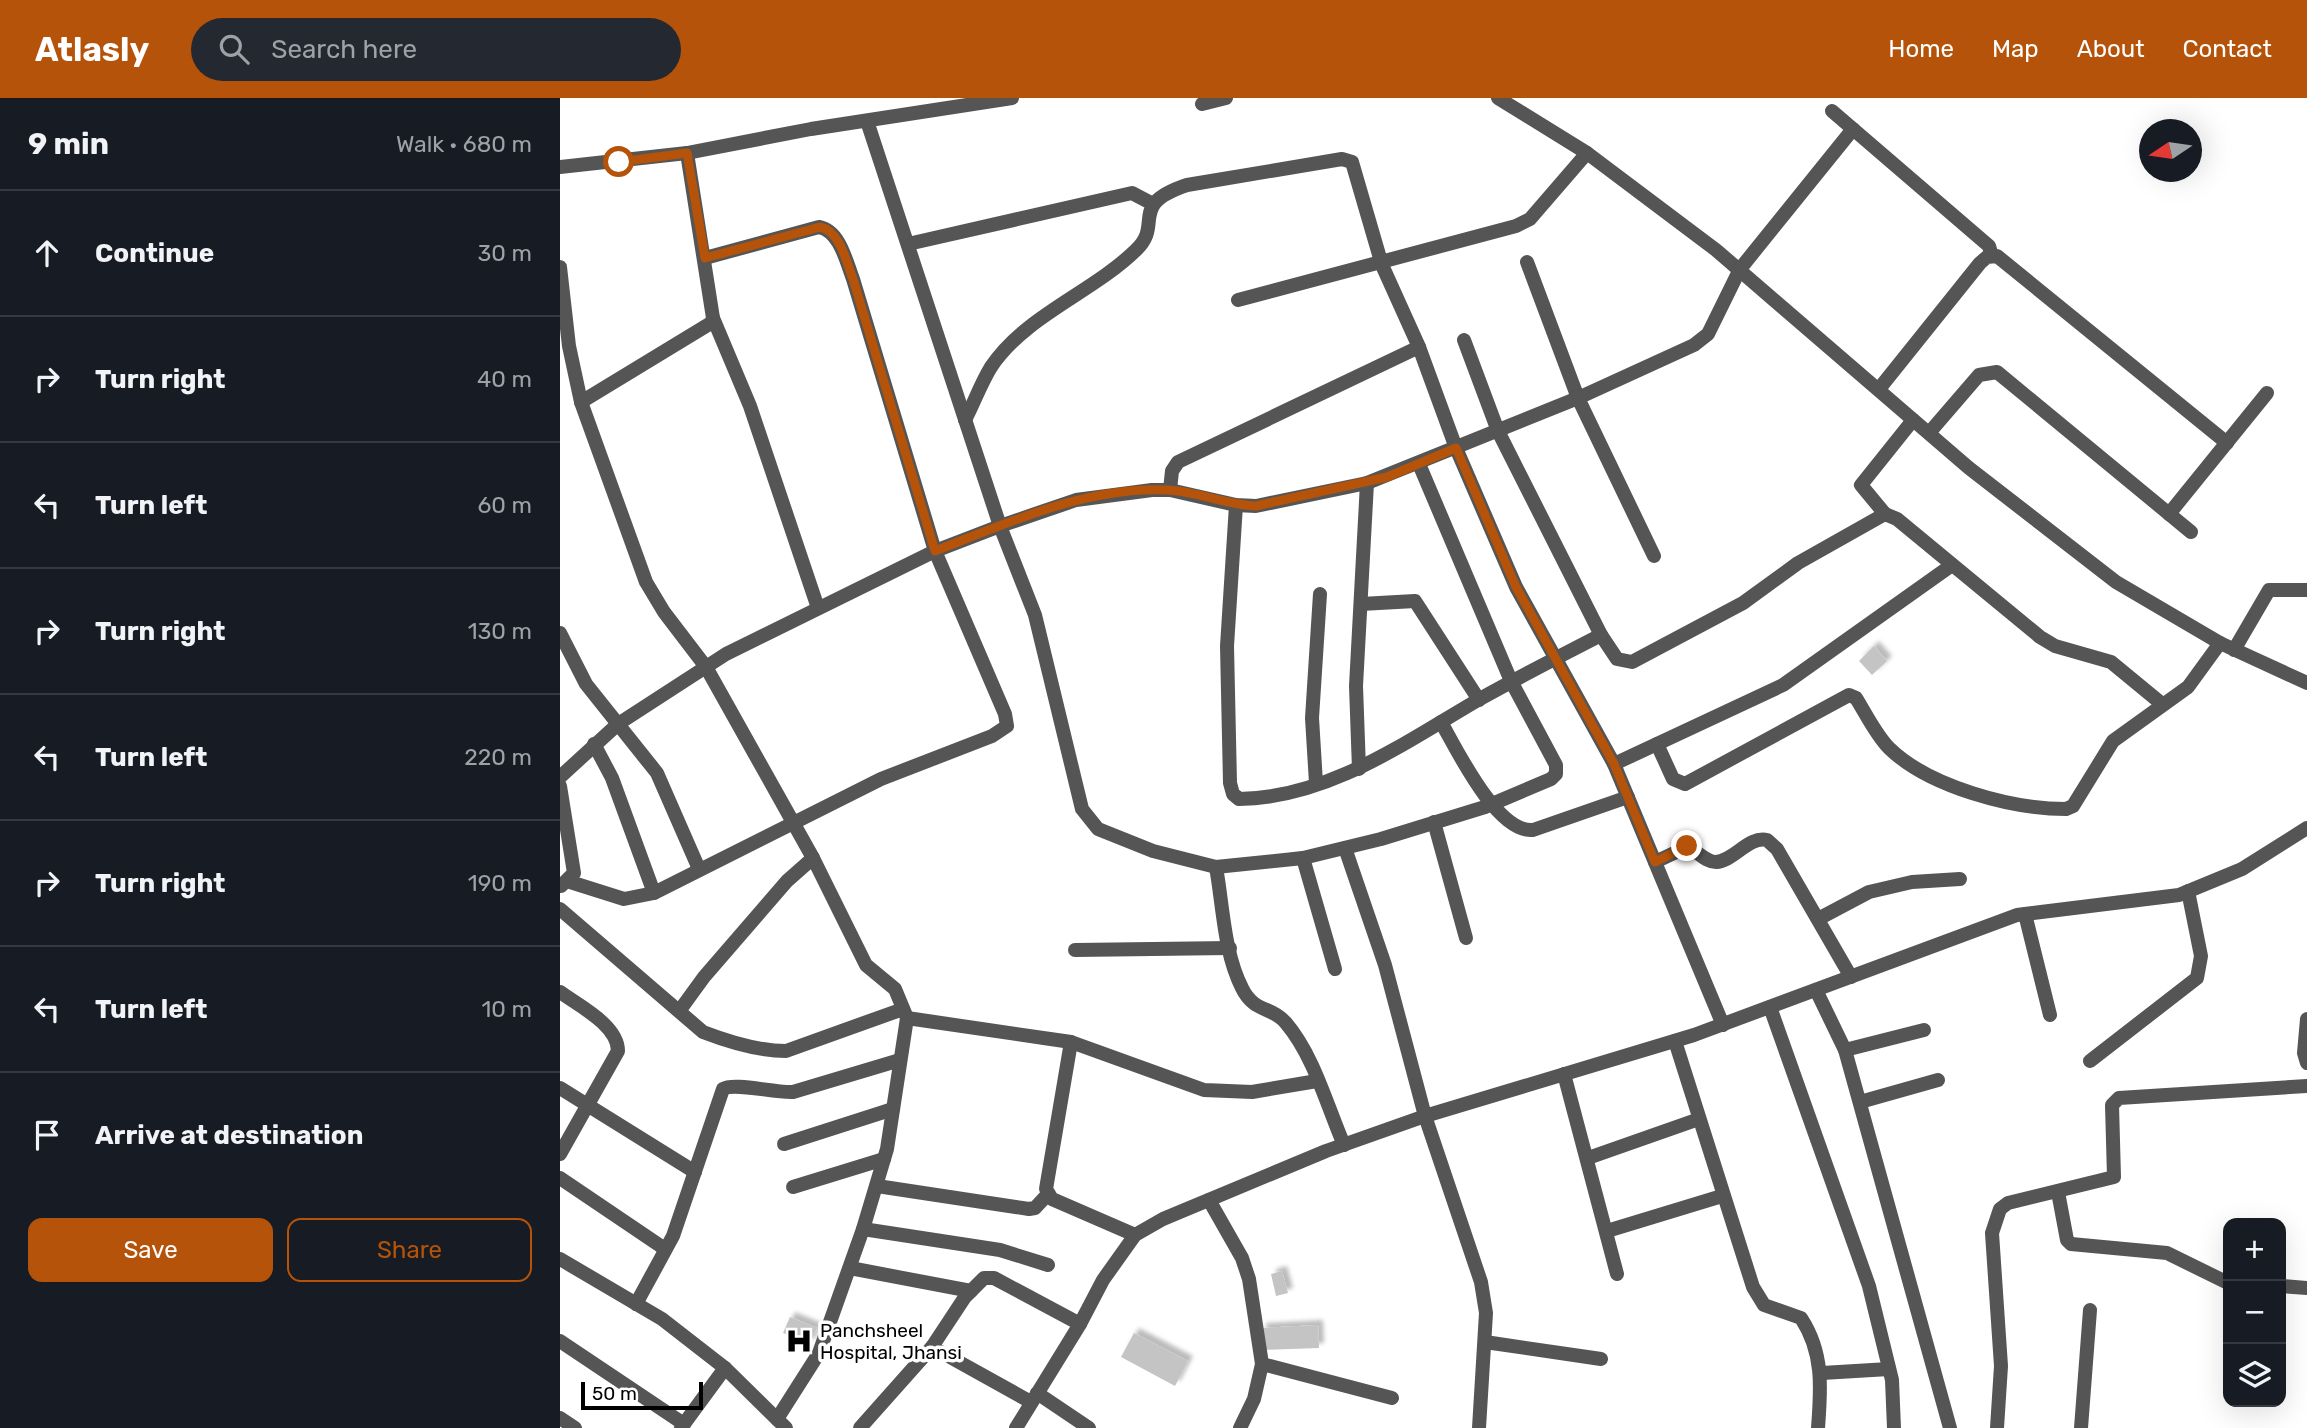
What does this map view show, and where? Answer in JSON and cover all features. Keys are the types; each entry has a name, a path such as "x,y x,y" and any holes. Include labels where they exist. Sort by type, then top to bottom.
{"street":[{"path":"560,167 687,153 977,101 1012,98"},
{"path":"1202,104 1226,98"},
{"path":"1498,98 1587,153 1740,269 1913,420 2116,582 2220,643 2307,683"},
{"path":"1832,111 1989,246 1992,256 2003,261 2227,443"},
{"path":"867,121 1000,526 1035,615 1086,817 1098,829 1153,851 1216,867 1303,858 1490,804 1545,784 1556,774 1556,765 1511,681 1419,464"},
{"path":"560,777 618,724 706,667 935,551 1000,526 1076,500 1170,490 1236,505 1256,506 1367,483 1578,398 1704,339 1740,269 1853,129"},
{"path":"687,153 713,318 751,406 818,608"},
{"path":"1238,300 1516,226 1530,219 1587,153"},
{"path":"965,420 991,367 1017,337 1140,247 1152,203 1163,194 1187,185 1348,159 1356,170 1381,261 1419,347 1456,448 1516,587 1614,764 1723,1025"},
{"path":"908,244 1132,193 1152,203"},
{"path":"560,786 574,863 574,873 564,884 624,899 654,893 881,779 992,736 1007,726 935,551 853,279 836,238 830,230 820,227 705,258"},
{"path":"1879,389 1980,263 1992,256"},
{"path":"1527,262 1578,398 1654,556"},
{"path":"560,267 569,346 581,402 646,582 664,612 706,667 813,858 866,965 895,989 905,1014 893,1109 877,1186 819,1353 782,1424 725,1368 636,1304 560,1259"},
{"path":"581,402 659,357 711,323 713,318"},
{"path":"1464,340 1498,431 1601,635 1617,659 1632,662 1743,603 1798,562 1885,514"},
{"path":"1170,490 1172,471 1178,462 1419,347"},
{"path":"1929,433 1979,375 1997,372 2191,531"},
{"path":"2169,514 2267,393"},
{"path":"1913,420 1861,485 1885,514 1897,519 2040,637 2055,646 2110,662 2162,704"},
{"path":"1359,769 1356,686 1367,483"},
{"path":"1236,505 1227,646 1233,794 1239,799 1250,799 1316,783 1359,769 1511,681 1601,635"},
{"path":"1614,764 1783,685 1952,565"},
{"path":"2234,650 2269,590 2307,590"},
{"path":"1316,783 1312,718 1320,594"},
{"path":"1360,604 1401,599 1415,601 1422,607 1479,700"},
{"path":"560,633 586,684 661,780 699,869"},
{"path":"1657,744 1673,779 1685,784 1849,695 1856,698 1886,745 1933,777 2003,802 2066,809 2073,806 2081,796 2113,741 2188,687 2220,643"},
{"path":"1441,722 1490,804 1521,829 1528,830 1628,797"},
{"path":"594,744 612,778 654,893"},
{"path":"1434,822 1466,938"},
{"path":"1016,1428 1080,1324 1102,1280 1135,1235 1163,1219 1345,1145 1425,1116 1723,1025 2025,915 2188,891 2242,869 2307,828"},
{"path":"1655,862 1687,846 1707,859 1720,861 1758,840 1767,840 1777,849 1851,977"},
{"path":"1345,848 1385,965 1425,1116 1481,1282 1486,1313 1479,1428"},
{"path":"680,1010 698,985 787,881 813,858"},
{"path":"1303,858 1335,969"},
{"path":"1216,867 1234,972 1243,991 1256,1008 1280,1017 1288,1025 1317,1081 1345,1145"},
{"path":"1818,919 1877,890 1912,882 1959,879"},
{"path":"2090,1061 2200,972 2202,956 2188,891"},
{"path":"560,909 703,1032 773,1051 792,1049 905,1014 1071,1042 1204,1090 1252,1092 1317,1081"},
{"path":"2025,915 2050,1015"},
{"path":"1075,950 1230,948"},
{"path":"1816,990 1844,1051 1860,1102 1950,1428"},
{"path":"560,992 610,1030 618,1041 618,1051 560,1154"},
{"path":"1770,1007 1869,1286 1889,1369 1894,1428"},
{"path":"2307,1022 2304,1053 2307,1063"},
{"path":"1844,1051 1924,1030"},
{"path":"1675,1041 1753,1287 1765,1305 1801,1318 1822,1373 1818,1428"},
{"path":"1071,1042 1046,1189 1052,1199 1135,1235"},
{"path":"636,1304 665,1249 695,1172 720,1094 728,1086 776,1093 793,1092 900,1060"},
{"path":"1564,1073 1617,1274"},
{"path":"1860,1102 1938,1080"},
{"path":"1997,1428 2001,1366 1992,1233 1995,1218 2008,1203 2115,1177 2112,1105 2119,1098 2307,1086"},
{"path":"560,1088 695,1172"},
{"path":"784,1144 893,1109"},
{"path":"1588,1158 1699,1119"},
{"path":"793,1187 884,1159"},
{"path":"560,1178 665,1249"},
{"path":"877,1186 1029,1209 1035,1208 1048,1195"},
{"path":"2058,1192 2067,1240 2071,1244 2167,1253 2189,1261 2223,1281"},
{"path":"1606,1231 1722,1196"},
{"path":"1209,1200 1242,1258 1249,1279 1262,1364 1255,1399 1240,1428"},
{"path":"863,1229 1000,1250 1048,1265"},
{"path":"850,1268 971,1291"},
{"path":"860,1428 932,1347 979,1280 994,1278 1080,1324"},
{"path":"2286,1286 2307,1288"},
{"path":"2081,1428 2090,1310"},
{"path":"560,1341 682,1426 725,1368"},
{"path":"1485,1342 1601,1359"},
{"path":"932,1347 1034,1397 1088,1428"},
{"path":"1262,1364 1392,1398"},
{"path":"1822,1373 1889,1369"},
{"path":"560,1419 575,1428"}],"building":[{"path":"1874,646 1887,661 1872,675 1859,661"},
{"path":"1282,1271 1288,1293 1276,1296 1271,1274"},
{"path":"790,1317 817,1328 810,1344 783,1333"},
{"path":"1318,1325 1319,1348 1262,1350 1261,1328"},
{"path":"1134,1333 1188,1361 1175,1386 1121,1357"}],"place":[{"name":"Panchsheel Hospital, Jhansi","path":"799,1341"}],"route":[{"path":"619,162 687,153 705,258 820,227 830,230 853,279 935,551 1076,500 1152,489 1170,490 1236,505 1256,506 1367,483 1456,448 1516,587 1614,764 1655,862 1687,846"}]}
